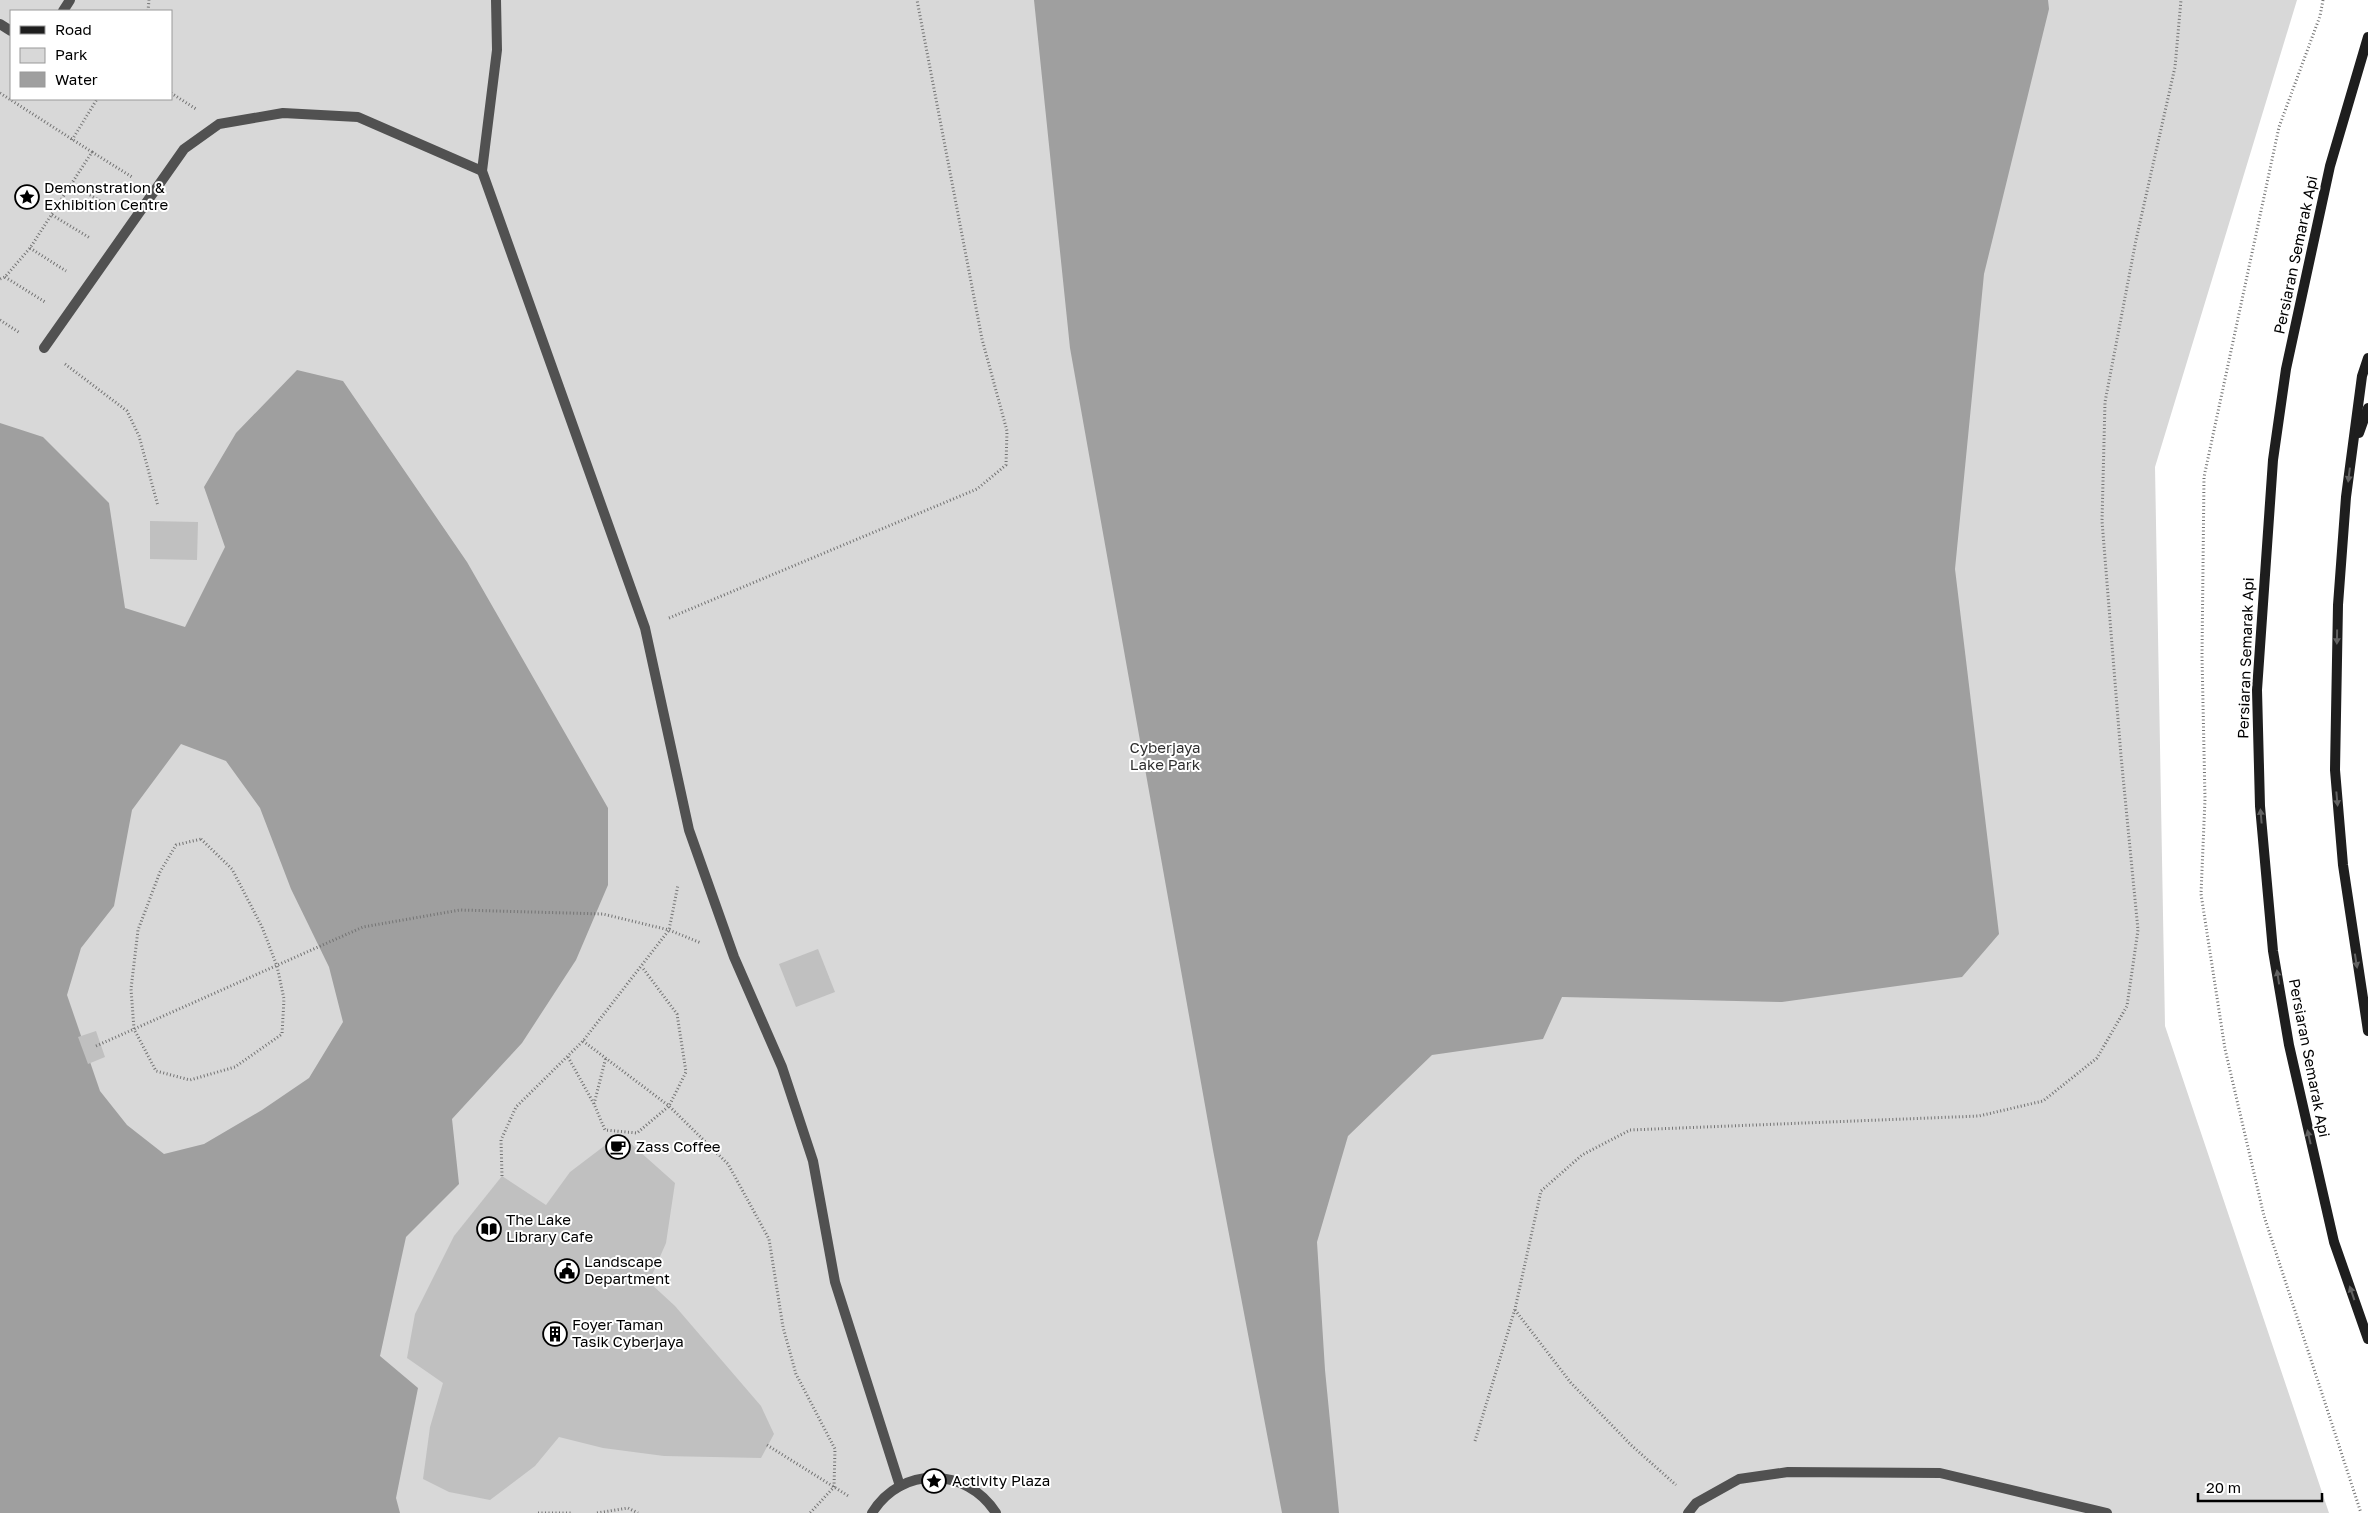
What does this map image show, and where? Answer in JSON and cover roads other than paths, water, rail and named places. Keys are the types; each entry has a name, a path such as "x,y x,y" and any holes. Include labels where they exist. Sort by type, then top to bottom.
{"main road":[{"name":"Persiaran Semarak Api","path":"2368,37 2330,166 2286,369 2273,460 2257,690 2260,806 2273,951 2288,1046 2334,1242 2368,1339"},
{"path":"2368,358 2362,376 2346,497 2338,605 2335,770 2343,865 2368,1031"},
{"path":"2352,451 2368,408"}],"street":[{"path":"496,0 497,50 482,171 645,628 689,830 734,957 782,1068 813,1161 835,1282 900,1486"},
{"path":"44,348 184,150 219,124 283,113 358,117 482,171"},
{"path":"1688,1513 1696,1503 1739,1479 1788,1472 1940,1473 2107,1513"},
{"path":"873,1512 885,1496 900,1486 923,1478 947,1478 969,1486 988,1500 996,1513"}],"water":[{"path":"1034,0 2048,0 2049,9 1984,274 1955,569 1999,934 1962,977 1782,1002 1562,997 1543,1039 1432,1055 1348,1136 1317,1242 1325,1370 1339,1513 1282,1513 1213,1150 1070,348"},
{"path":"297,370 343,381 467,562 608,808 608,885 576,960 522,1043 452,1119 459,1184 406,1237 380,1356 418,1388 396,1498 400,1513 0,1513 0,423 43,437 109,503 125,608 185,627 225,547 204,487 236,433","holes":["181,744 226,761 260,808 291,889 329,967 343,1022 309,1078 262,1110 204,1144 164,1154 127,1125 100,1091 67,995 81,948 114,906 132,810"]}],"place":[{"name":"Demonstration & Exhibition Centre","path":"27,197"},
{"name":"Zass Coffee","path":"618,1147"},
{"name":"The Lake Library Cafe","path":"489,1229"},
{"name":"Landscape Department","path":"567,1271"},
{"name":"Foyer Taman Tasik Cyberjaya","path":"555,1334"},
{"name":"Activity Plaza","path":"934,1481"}],"park label":[{"name":"Cyberjaya Lake Park","path":"1165,756"}]}
